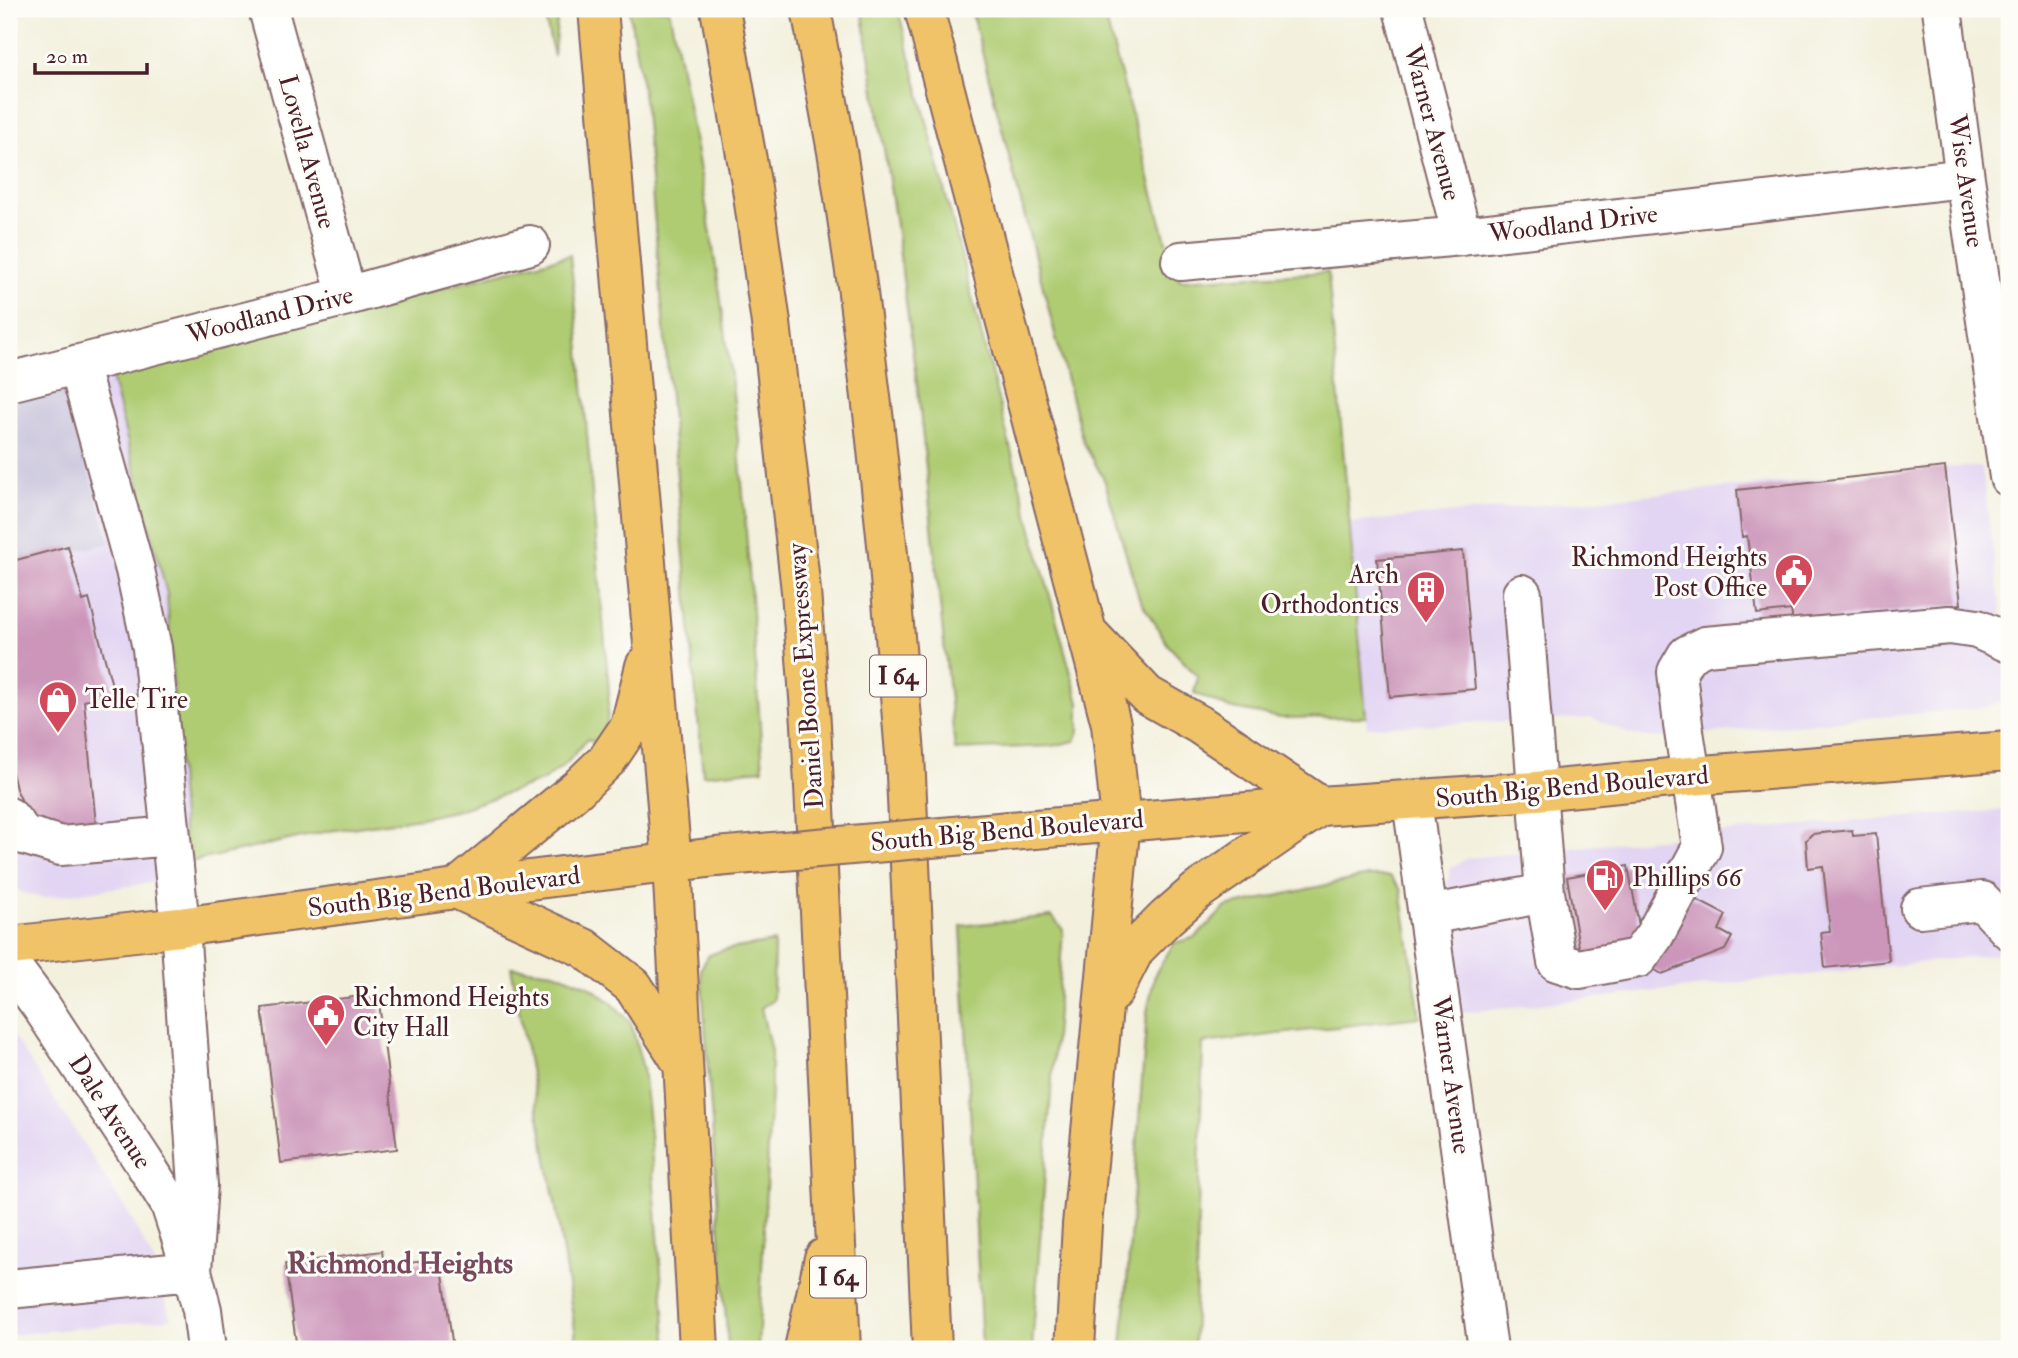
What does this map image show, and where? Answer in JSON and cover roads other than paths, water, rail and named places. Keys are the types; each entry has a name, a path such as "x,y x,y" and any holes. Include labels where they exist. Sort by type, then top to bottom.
{"main road":[{"path":"597,9 672,863 698,1349"},
{"name":"Daniel Boone Expressway","path":"720,9 771,323 801,591 811,724 841,1349"},
{"name":"I 64","path":"811,9 838,157 857,285 888,554 905,754 932,1349"},
{"path":"924,9 1111,724 1121,821 1082,1225 1075,1349"},
{"path":"1087,632 1147,695 1200,725 1321,806 1197,891 1152,932 1135,949 1103,1013"},
{"path":"652,640 630,726 607,760 578,789 456,889 584,948 633,986 683,1064"},
{"name":"South Big Bend Boulevard","path":"9,946 180,927 456,889 716,858 1121,821 1412,801 2009,751"},
{"path":"804,1349 835,1204"}],"street":[{"name":"Lovella Avenue","path":"268,9 347,296"},
{"name":"Warner Avenue","path":"1403,9 1462,236"},
{"name":"Wise Avenue","path":"1942,9 2009,477"},
{"name":"Woodland Drive","path":"1181,261 1462,236 1965,178"},
{"name":"Woodland Drive","path":"9,382 347,296 530,245"},
{"name":"Dale Avenue","path":"78,364 135,570 152,648 180,927 198,1185 192,1271"},
{"path":"1522,594 1545,893 1557,962 1579,969 1638,958 1654,936 1702,847 1677,671 1687,655 1705,646 1951,625 1977,629 2009,642"},
{"name":"Warner Avenue","path":"1412,801 1488,1349"},
{"path":"9,817 24,835 61,846 170,836"},
{"path":"1429,915 1545,893"},
{"path":"1920,908 1982,901 2009,930"},
{"name":"Dale Avenue","path":"9,963 49,1018 170,1204 202,1310 207,1349"},
{"path":"9,1289 192,1271"}],"place":[{"name":"Richmond Heights Post Office","path":"1794,607"},
{"name":"Arch Orthodontics","path":"1426,624"},
{"name":"Telle Tire","path":"58,734"},
{"name":"Phillips 66","path":"1605,912"},
{"name":"Richmond Heights City Hall","path":"326,1047"}],"district":[{"name":"Richmond Heights","path":"400,1263"}]}
